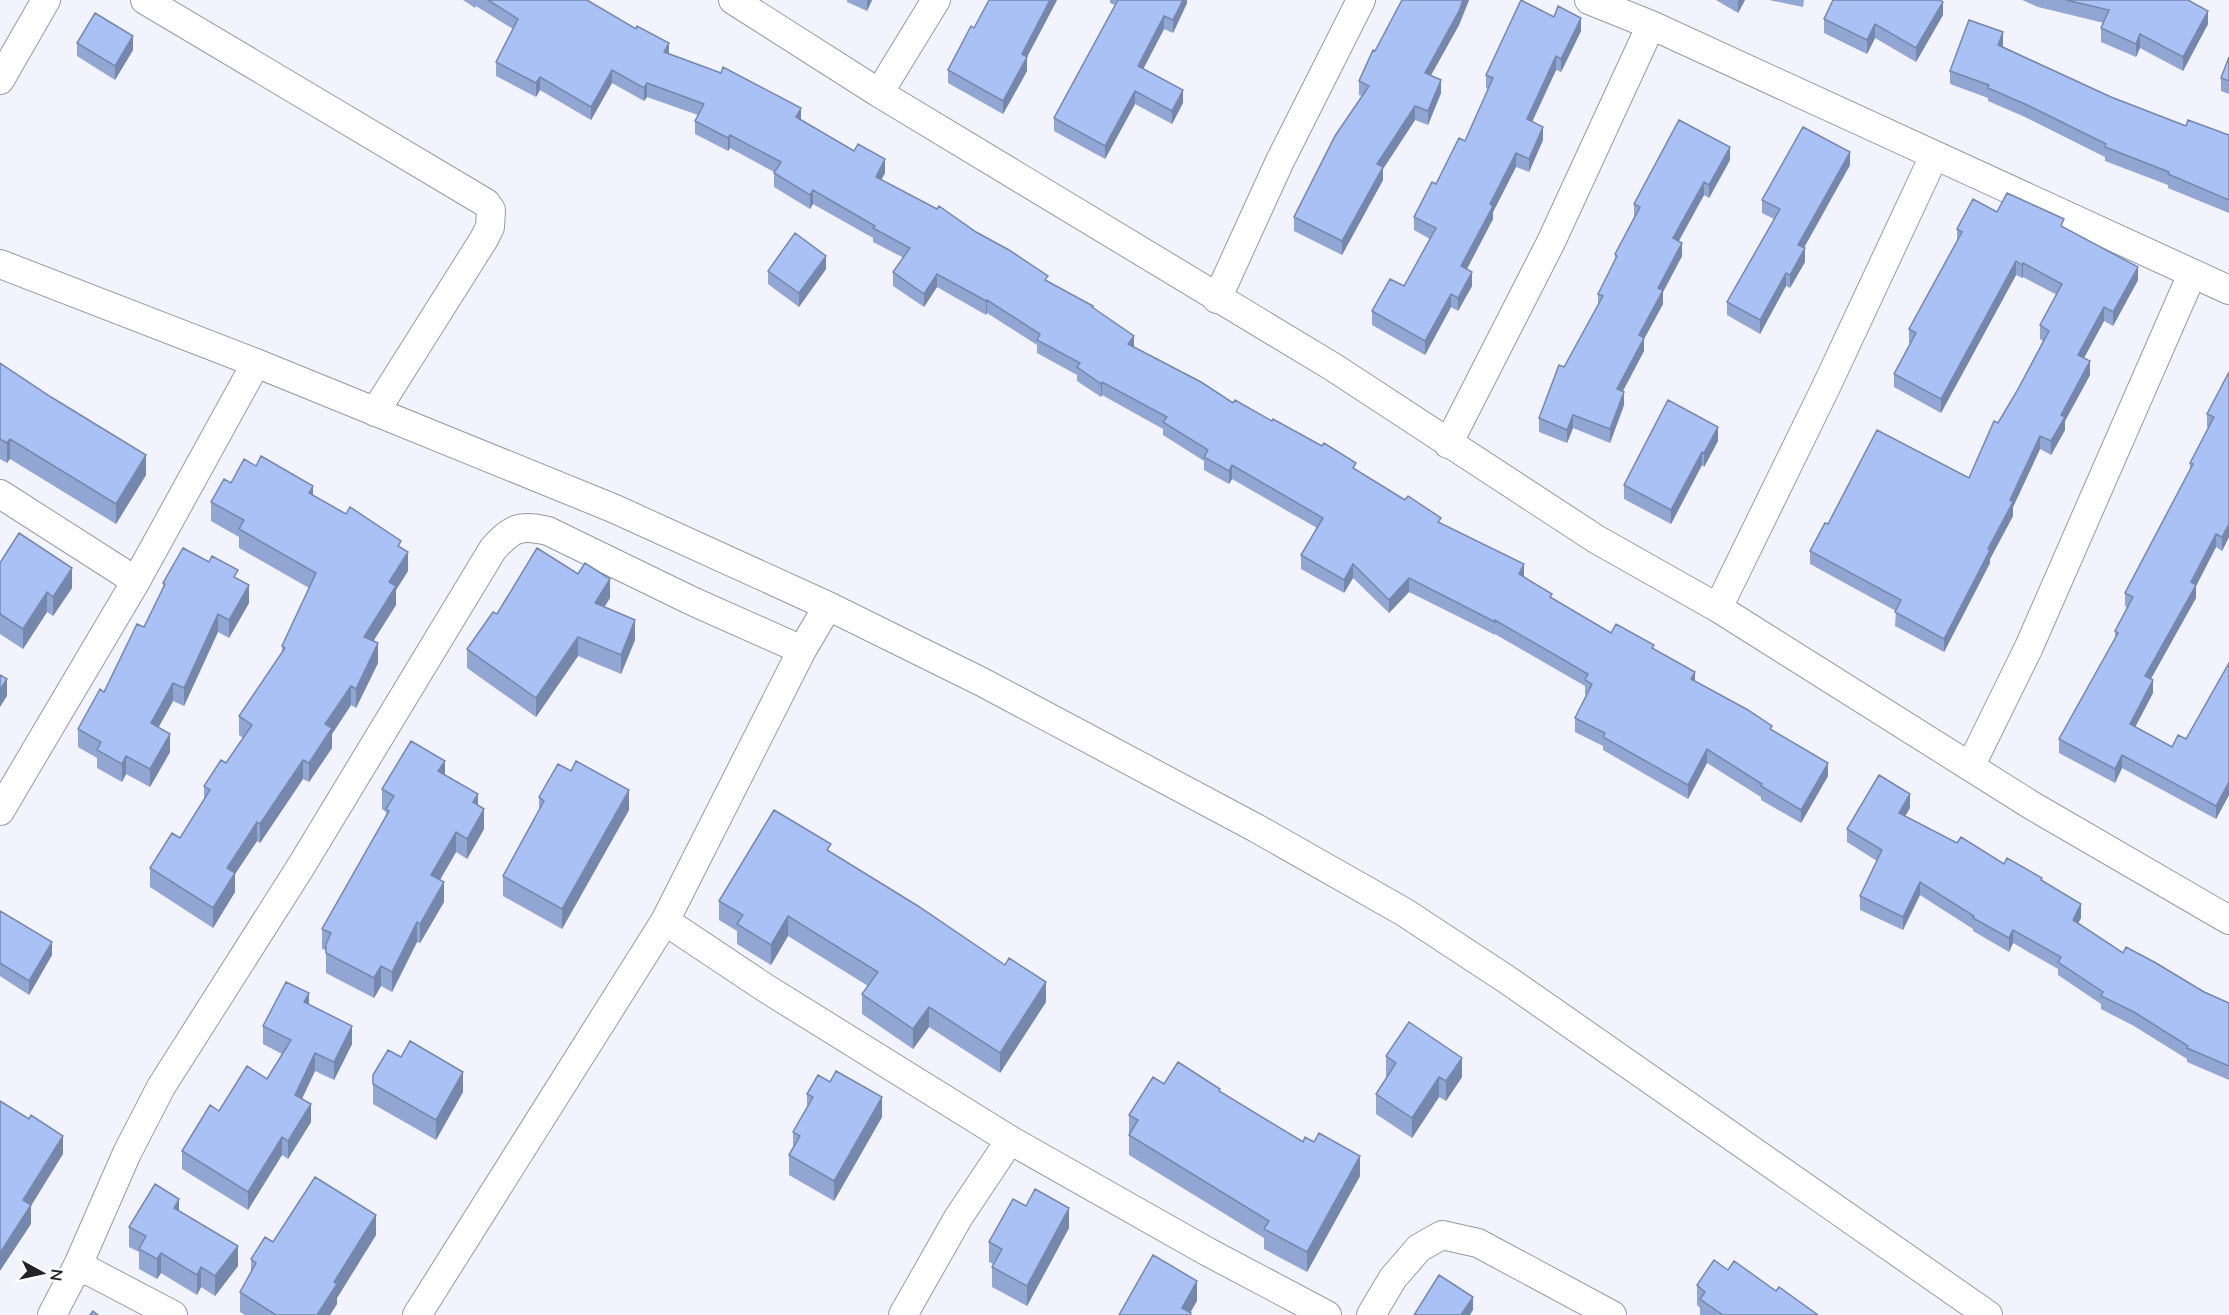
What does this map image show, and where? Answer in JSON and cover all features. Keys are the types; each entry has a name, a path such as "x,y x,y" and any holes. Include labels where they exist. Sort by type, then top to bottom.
{"street":[{"path":"0,80 46,0"},
{"path":"145,0 486,203 491,210 490,227 484,239 375,412"},
{"path":"733,0 879,93 1333,367 1596,539 1718,608 1970,767 2229,920"},
{"path":"879,93 936,0"},
{"path":"1217,299 1279,163 1361,0"},
{"path":"1589,0 1651,25 2229,290"},
{"path":"1448,444 1551,242 1651,25"},
{"path":"1718,608 1826,387 1934,156"},
{"path":"0,264 256,363 615,509 828,606 982,682 1245,822 1404,912 1509,981 1988,1315"},
{"path":"1970,767 2029,647 2192,274"},
{"path":"0,811 136,581 256,363"},
{"path":"0,494 136,581"},
{"path":"51,1315 78,1265 127,1153 161,1087 300,868 493,549 503,538 521,528 548,531 802,650"},
{"path":"417,1315 665,921 802,650 828,606"},
{"path":"665,921 766,989 1010,1140 1208,1252 1327,1315"},
{"path":"903,1315 958,1218 1010,1140"},
{"path":"1371,1315 1393,1278 1419,1248 1442,1235 1478,1244 1612,1315"},
{"path":"78,1265 173,1315"}],"building":[{"path":"488,0 587,0 636,29 637,26 669,43 664,52 721,73 723,67 801,108 796,117 854,151 858,144 885,159 876,177 937,209 939,206 976,232 1009,250 1048,276 1045,280 1093,306 1134,336 1128,344 1201,382 1233,403 1235,400 1322,446 1324,443 1356,463 1353,468 1405,500 1408,496 1441,518 1438,522 1524,564 1519,574 1552,594 1550,597 1611,633 1616,624 1654,645 1652,648 1695,672 1691,679 1748,710 1772,726 1770,729 1828,763 1801,810 1707,749 1688,785 1603,737 1605,733 1575,718 1592,684 1585,680 1588,674 1495,620 1495,622 1409,578 1389,600 1353,564 1344,580 1301,555 1323,518 1232,465 1229,471 1204,457 1208,450 1163,422 1167,417 1102,382 1101,384 1077,367 1080,363 1037,340 1040,334 987,300 937,274 924,294 893,272 910,248 873,228 875,226 813,190 810,195 774,173 781,162 730,135 728,138 695,121 704,104 647,83 644,88 612,70 591,107 540,77 536,83 496,62 518,19"},
{"path":"989,0 1050,0 1022,54 1027,57 1003,101 948,70 971,26 974,28"},
{"path":"1118,0 1183,0 1173,20 1164,16 1138,66 1183,90 1172,111 1135,91 1105,146 1054,118"},
{"path":"1402,0 1463,0 1425,73 1441,80 1428,111 1415,106 1377,164 1383,167 1342,241 1294,217 1335,136 1369,86 1359,81 1373,50 1375,51"},
{"path":"1521,0 1554,17 1558,6 1581,18 1561,59 1556,56 1527,119 1543,127 1529,159 1516,153 1490,204 1493,206 1461,266 1472,272 1458,298 1451,294 1425,341 1372,311 1390,279 1404,286 1436,228 1414,217 1432,182 1436,184 1459,138 1465,141 1493,78 1486,75"},
{"path":"1833,0 1940,0 1943,2 1916,48 1875,24 1867,40 1824,19"},
{"path":"2066,0 2188,0 2208,11 2183,57 2140,34 2136,44 2101,28 2109,10"},
{"path":"95,13 133,36 115,66 77,43"},
{"path":"1969,20 2003,32 1998,45 2111,97 2186,126 2188,120 2229,135 2229,200 2168,174 2169,172 2105,147 2106,144 1988,88 1989,85 1950,71"},
{"path":"2229,57 2229,81 2221,78"},
{"path":"1679,120 1730,147 1709,185 1704,182 1673,238 1682,243 1658,288 1663,290 1639,335 1644,338 1617,389 1624,392 1610,429 1573,415 1567,430 1539,418 1559,365 1564,367 1603,296 1598,294 1617,256 1615,254 1640,207 1634,204"},
{"path":"1803,127 1850,152 1798,245 1805,248 1790,275 1786,273 1760,320 1727,302 1780,209 1762,200"},
{"path":"2007,193 2064,219 2061,226 2138,267 2113,312 2104,307 2078,355 2090,361 2061,415 2065,417 2051,441 2040,436 2010,500 2013,502 1944,639 1895,612 1901,600 1810,551 1825,523 1828,524 1877,430 1969,478 1994,421 1998,423 2017,391 2049,331 2040,325 2062,284 2016,261 1941,399 1894,374 1916,333 1909,329 1962,232 1957,229 1973,199 1997,212"},
{"path":"795,233 826,256 799,293 768,271"},
{"path":"0,363 146,455 116,504 10,439 7,443 0,439"},
{"path":"2229,372 2229,524 2222,537 2216,534 2191,582 2196,585 2145,676 2153,680 2130,724 2172,747 2178,735 2186,739 2229,663 2229,782 2216,806 2122,755 2115,769 2059,739 2118,633 2115,631 2133,597 2125,593 2193,464 2190,463 2214,417 2207,414"},
{"path":"1668,400 1718,427 1671,510 1624,485"},
{"path":"261,456 313,486 309,493 346,514 350,507 401,541 398,546 408,552 389,582 396,586 364,637 378,643 356,689 351,686 325,724 332,728 309,763 303,760 260,824 257,822 227,868 235,873 213,908 150,868 172,833 180,838 210,790 204,786 221,760 226,763 252,725 239,716 285,648 282,646 316,573 239,529 244,520 211,502 224,479 231,483 244,459 256,466"},
{"path":"19,533 72,568 53,597 47,592 23,629 0,614 0,563"},
{"path":"183,548 209,562 212,556 238,570 234,577 249,585 229,620 218,614 184,688 173,683 151,723 170,734 150,769 126,756 122,764 97,750 101,742 78,729 100,689 104,692 137,624 144,627 165,584 163,583"},
{"path":"537,548 578,574 585,563 610,579 595,603 635,620 621,655 578,637 536,698 467,649 493,612 497,614"},
{"path":"0,675 7,679 0,690"},
{"path":"411,741 445,761 438,771 478,794 473,802 484,809 467,839 456,832 431,875 444,882 420,924 417,922 392,972 381,966 374,978 326,953 326,944 331,933 322,929 389,811 386,809 394,796 382,789"},
{"path":"576,761 629,790 562,909 503,876 544,801 539,797 558,764 571,771"},
{"path":"1879,775 1910,794 1899,813 1957,843 1961,837 2004,864 2007,858 2042,878 2041,880 2081,904 2073,920 2123,953 2126,947 2204,992 2229,1003 2229,1066 2187,1048 2188,1046 2134,1012 2101,996 2103,992 2058,962 2061,957 2013,930 2009,938 1973,918 1974,916 1920,882 1903,917 1860,896 1882,850 1847,829"},
{"path":"774,810 831,844 827,850 918,906 1005,965 1009,958 1046,982 1000,1053 929,1007 913,1029 862,994 878,972 788,916 771,945 737,924 743,915 719,901"},
{"path":"0,911 52,942 29,981 0,963"},
{"path":"286,982 309,993 304,1002 352,1026 334,1062 315,1053 295,1095 311,1104 288,1141 282,1137 248,1192 182,1151 210,1105 219,1111 247,1066 267,1079 291,1040 263,1026"},
{"path":"1409,1022 1462,1058 1446,1081 1439,1077 1412,1118 1376,1094 1396,1063 1386,1056"},
{"path":"410,1041 463,1072 436,1120 373,1084 373,1075 388,1050 401,1057"},
{"path":"1178,1062 1220,1089 1219,1091 1303,1142 1305,1137 1314,1142 1319,1133 1360,1156 1307,1252 1264,1229 1269,1221 1129,1135 1138,1120 1129,1115 1153,1077 1164,1084"},
{"path":"836,1071 882,1097 834,1181 789,1155 800,1136 793,1132 813,1097 807,1094 818,1075 830,1082"},
{"path":"0,1101 29,1119 31,1115 63,1136 23,1200 31,1205 0,1253"},
{"path":"315,1177 376,1215 334,1282 337,1284 317,1315 276,1315 240,1292 256,1263 251,1259 265,1237 273,1242"},
{"path":"155,1184 179,1199 174,1208 238,1246 215,1276 201,1267 197,1275 161,1253 157,1259 139,1249 146,1236 129,1227"},
{"path":"1035,1189 1069,1208 1027,1286 992,1267 1002,1249 989,1242 1013,1199 1026,1206"},
{"path":"1153,1255 1197,1281 1182,1308 1191,1313 1190,1315 1119,1315"},
{"path":"1714,1260 1728,1270 1734,1261 1776,1291 1779,1287 1818,1315 1723,1315 1700,1299 1705,1292 1697,1285"},
{"path":"1439,1275 1473,1297 1461,1315 1414,1315"}]}
